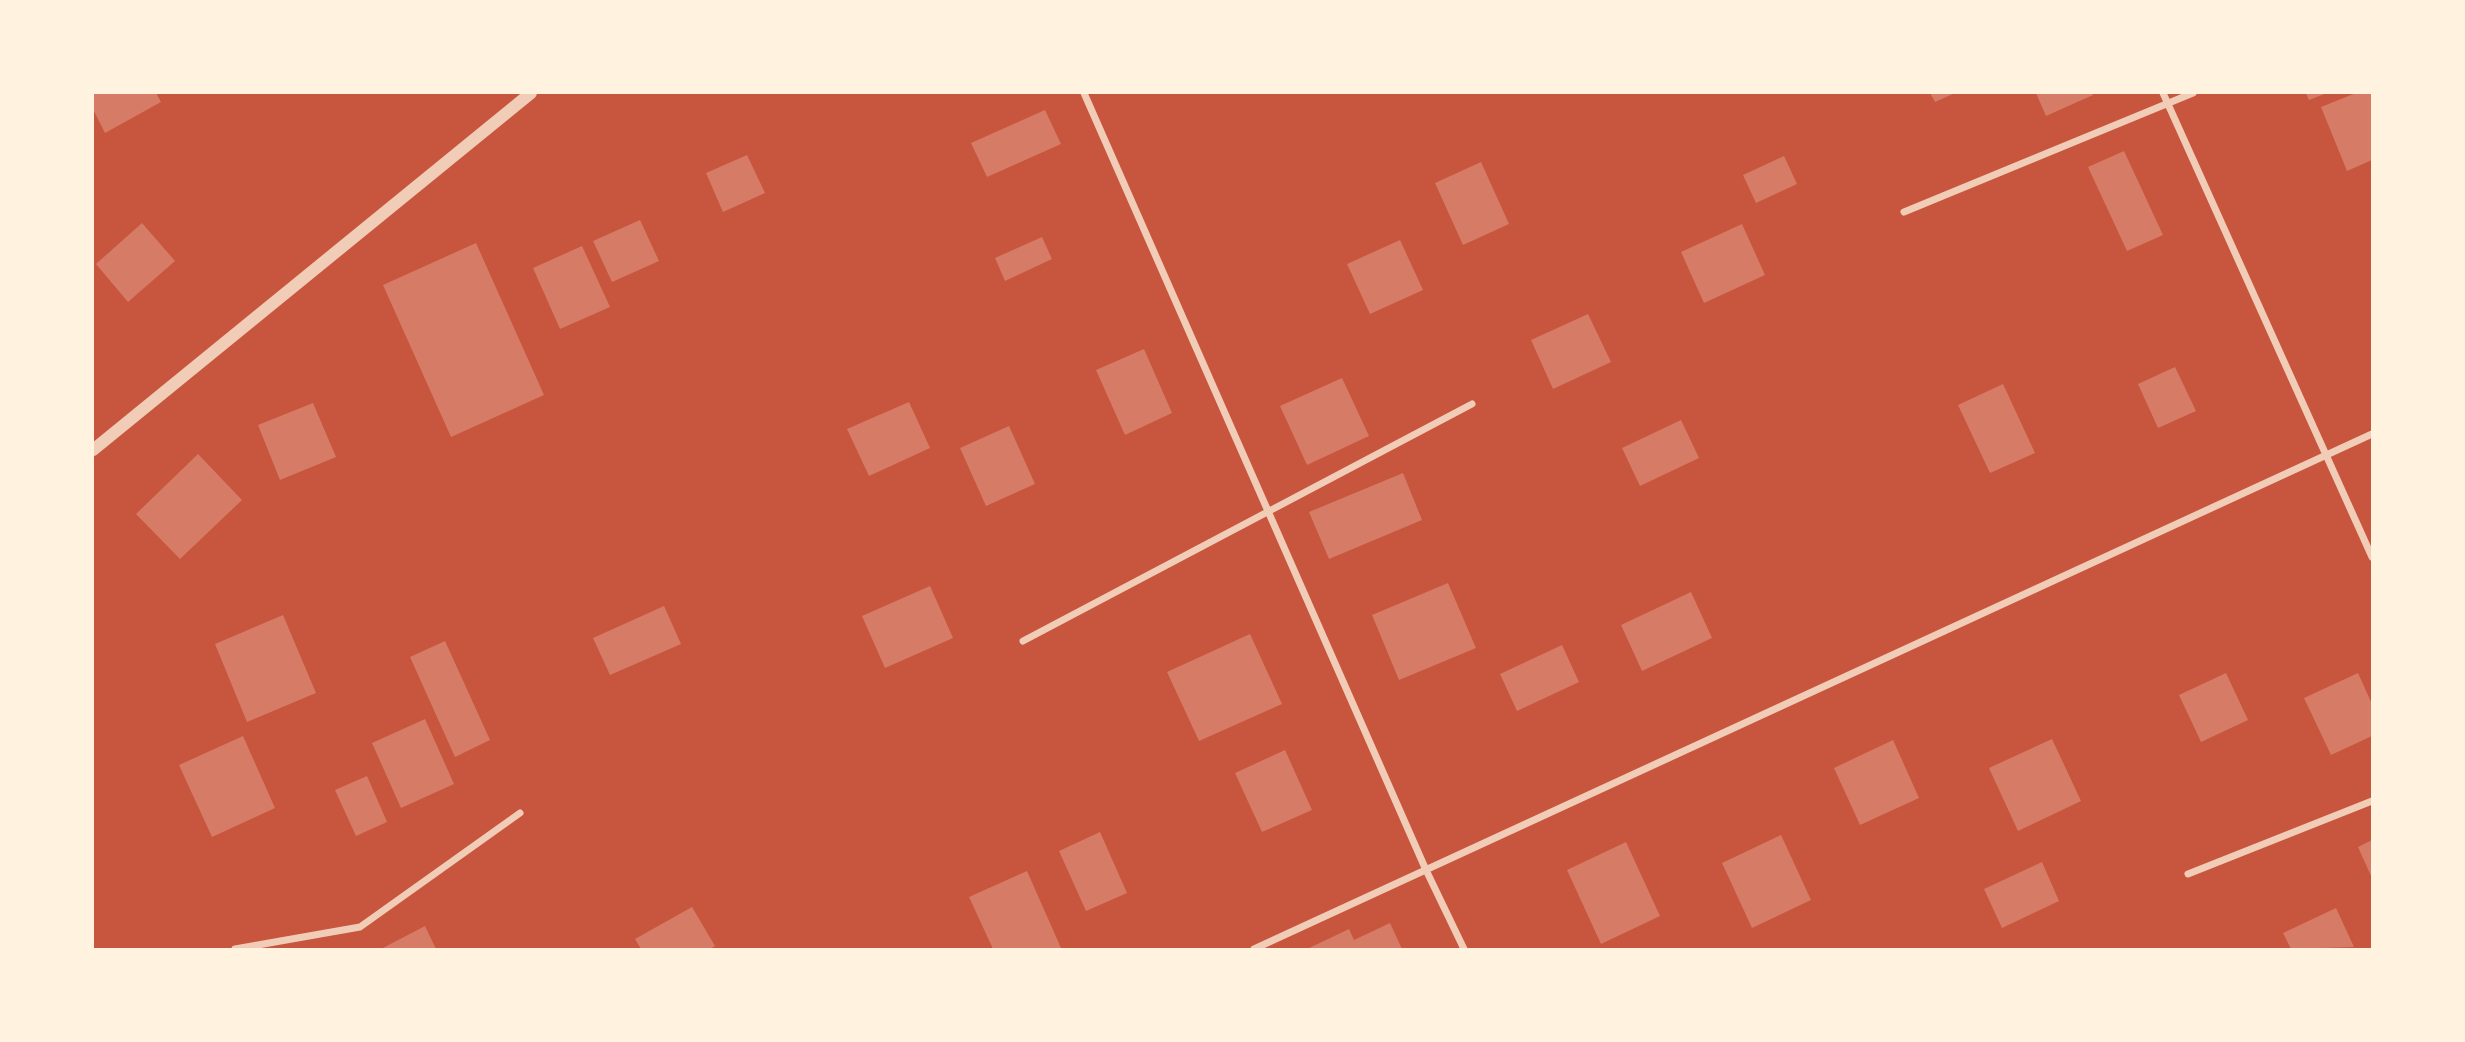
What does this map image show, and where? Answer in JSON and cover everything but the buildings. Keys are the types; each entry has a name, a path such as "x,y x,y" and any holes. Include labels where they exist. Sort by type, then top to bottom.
{"street":[{"path":"93,450 515,98 531,93"},
{"path":"1084,93 1426,870 1464,949"},
{"path":"2163,93 2372,557"},
{"path":"1904,212 2193,93"},
{"path":"1023,641 1472,404"},
{"path":"1254,949 2372,434"},
{"path":"2188,874 2372,801"},
{"path":"235,949 360,927 520,813"}]}
